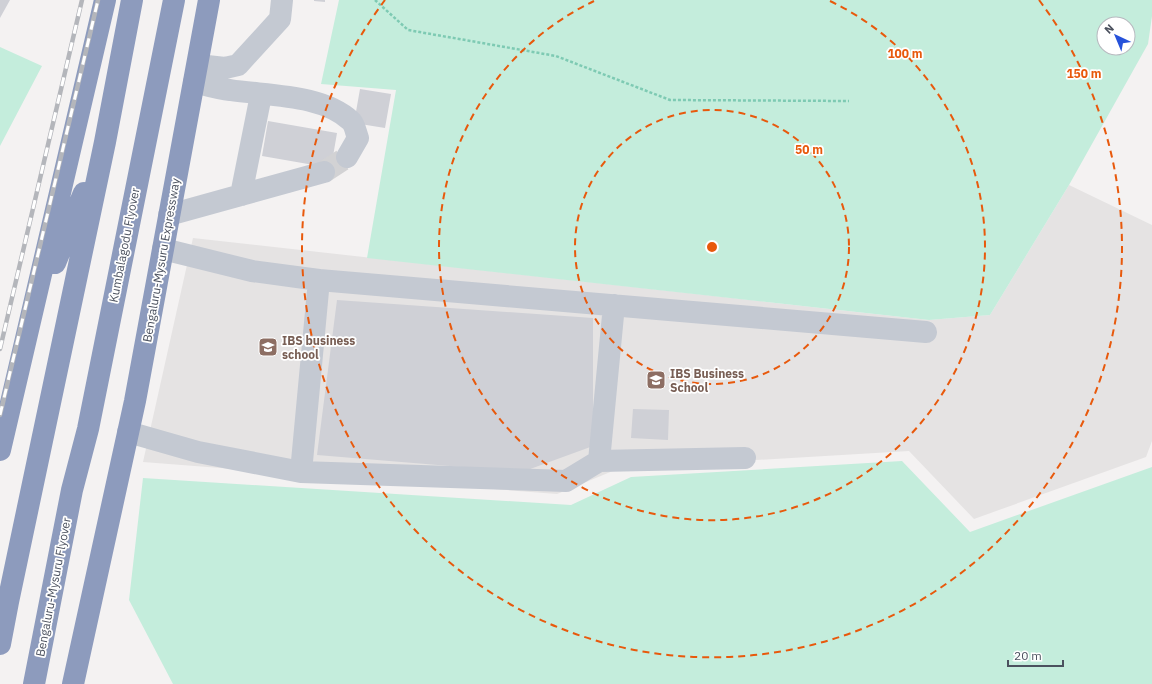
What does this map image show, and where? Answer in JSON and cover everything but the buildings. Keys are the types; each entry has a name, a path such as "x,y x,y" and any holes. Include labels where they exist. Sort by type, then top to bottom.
{"highway":[{"path":"0,450 105,0"},
{"path":"0,644 105,142 132,0"},
{"name":"Kumbalagodu Flyover","path":"72,490 88,429 174,0"},
{"name":"Bengaluru-Mysuru Expressway","path":"73,684 135,401 209,0"},
{"path":"30,324 105,142"},
{"name":"Bengaluru-Mysuru Flyover","path":"34,684 72,490"}],"lane":[{"path":"196,73 238,65 280,19 282,0"},
{"path":"196,73 229,90 262,95 285,96 309,101 335,110 352,122 358,138 347,158"},
{"path":"241,195 262,95"},
{"path":"169,215 324,172"},
{"path":"163,249 252,271 319,280 926,332"},
{"path":"301,472 319,280"},
{"path":"599,461 614,305"},
{"path":"128,432 198,452 301,472 566,481 599,461 745,458"}],"path":[{"path":"375,0 408,30 556,56 670,100 850,101"}],"shaded area":[{"name":"IBS Business School","path":"1069,185 1152,225 1152,441 1146,457 974,519 909,451 620,468 557,494 143,462 193,238 929,320 990,315"}],"green space":[{"path":"339,0 1152,0 1152,16 1148,44 1069,185 990,315 929,320 367,258 396,90 321,84"},
{"path":"0,47 42,66 0,146"},
{"path":"902,461 970,532 1152,467 1152,684 173,684 129,600 143,478 571,505 631,477"}],"tunnel":[{"path":"324,172 347,157"}],"railway":[{"path":"0,349 82,0"},
{"path":"0,415 98,0"}],"place":[{"name":"IBS business school","path":"268,347"},
{"name":"IBS Business School","path":"656,380"}]}
